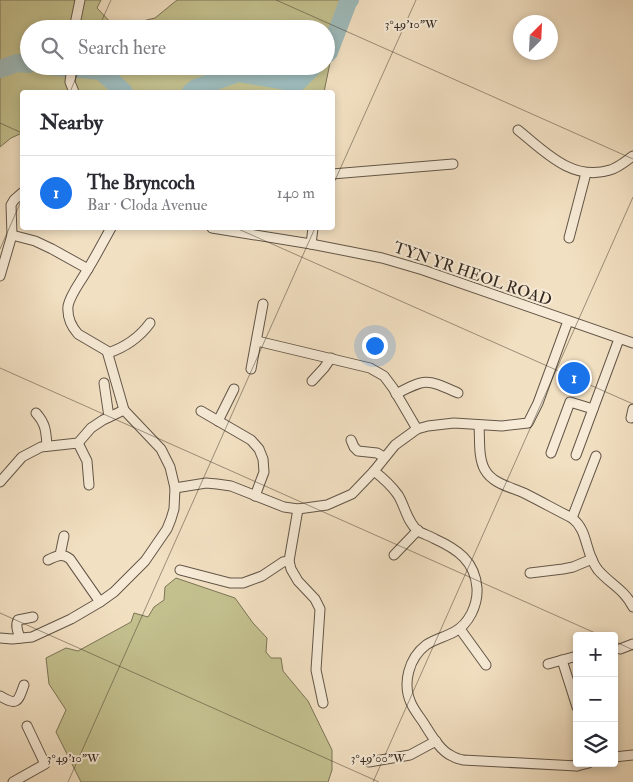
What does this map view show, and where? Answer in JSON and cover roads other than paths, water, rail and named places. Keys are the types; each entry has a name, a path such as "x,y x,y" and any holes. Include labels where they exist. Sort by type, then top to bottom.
{"street":[{"path":"76,20 80,0"},
{"path":"71,75 70,82 73,90"},
{"path":"518,130 559,163 586,173 611,170 633,156"},
{"path":"335,174 453,164"},
{"path":"569,238 586,173"},
{"path":"0,276 12,236 12,203 20,195"},
{"path":"0,638 32,637 72,619 114,592 145,561 167,529 174,508 175,488 170,468 161,449 124,410 108,353 78,334 69,320 69,301 109,230"},
{"name":"TYN YR HEOL ROAD","path":"224,230 382,258 423,270 633,343"},
{"path":"311,244 313,230"},
{"path":"12,236 34,241 88,270"},
{"path":"251,369 263,304"},
{"path":"175,488 206,483 217,484 231,486 284,507 298,509 328,505 352,494 374,471 384,456 417,428 454,423 502,426 528,423 538,403 568,321"},
{"path":"108,353 134,340 150,323"},
{"path":"576,455 619,339"},
{"path":"257,341 370,368 384,376 417,428"},
{"path":"312,382 331,358"},
{"path":"396,394 422,382 430,382 458,393"},
{"path":"104,383 109,417"},
{"path":"218,421 234,389"},
{"path":"551,453 570,402 593,409"},
{"path":"0,482 22,457 41,447 78,443 91,428 124,410"},
{"path":"201,411 252,440 259,449 264,472 255,496"},
{"path":"36,413 43,421 46,430 47,446"},
{"path":"479,425 481,460 488,474 496,482 524,493 572,518 580,525 586,547 598,570 619,588 630,600 633,607"},
{"path":"351,440 358,451 377,453 384,456"},
{"path":"78,443 87,462 89,485"},
{"path":"572,518 596,456"},
{"path":"374,471 390,484 399,496 408,518 418,530 451,546 469,563 477,586 476,602 470,616 460,629 426,645 415,657 408,672 407,688 411,704 436,741 451,756 463,760 573,765"},
{"path":"298,509 290,561 291,569 298,581 315,599 320,609 316,670 323,703"},
{"path":"394,555 418,530"},
{"path":"60,555 64,536"},
{"path":"48,560 57,555 64,555 70,559 100,602"},
{"path":"530,572 563,569 592,560"},
{"path":"180,570 230,583 243,582 262,576 284,562 290,561"},
{"path":"20,638 17,621 33,617"},
{"path":"460,629 486,665"},
{"path":"620,649 633,644"},
{"path":"548,664 573,657"},
{"path":"562,660 573,694"},
{"path":"0,696 10,702 14,702 18,700 24,685"},
{"path":"14,782 45,764 27,726"},
{"path":"368,762 410,755 436,741"},
{"path":"618,757 633,755"}],"waterway":[{"path":"335,36 350,0"},
{"path":"0,69 20,63"},
{"path":"105,75 122,90"},
{"path":"194,90 232,75"},
{"path":"250,75 297,83 305,75"}],"place":[{"name":"The Bryncoch","path":"574,378"}]}
